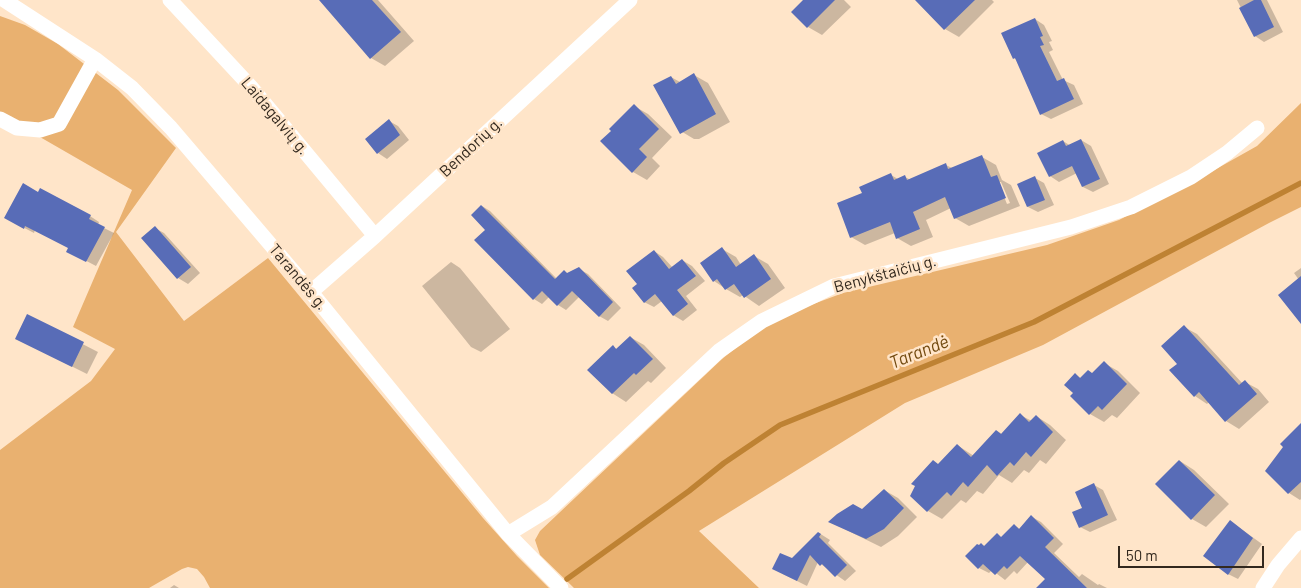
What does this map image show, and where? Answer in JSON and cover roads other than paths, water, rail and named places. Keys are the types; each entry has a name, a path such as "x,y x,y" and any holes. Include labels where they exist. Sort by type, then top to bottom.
{"street":[{"name":"Tarandės g.","path":"4,0 95,59 132,88 171,128 310,292 508,534 561,588"},
{"name":"Laidagalvių g.","path":"170,0 251,87 375,236"},
{"name":"Bendorių g.","path":"310,292 375,236 630,0"},
{"path":"0,119 18,128 40,130 59,124 95,59"},
{"name":"Benykštaičių g.","path":"508,534 552,507 719,351 762,321 834,286 1071,227 1131,207 1191,177 1227,154 1257,128"},
{"path":"1263,588 1278,565 1301,538"}],"waterway":[{"name":"Tarandė","path":"567,579 689,491 724,463 780,425 1034,322 1301,183"}]}
